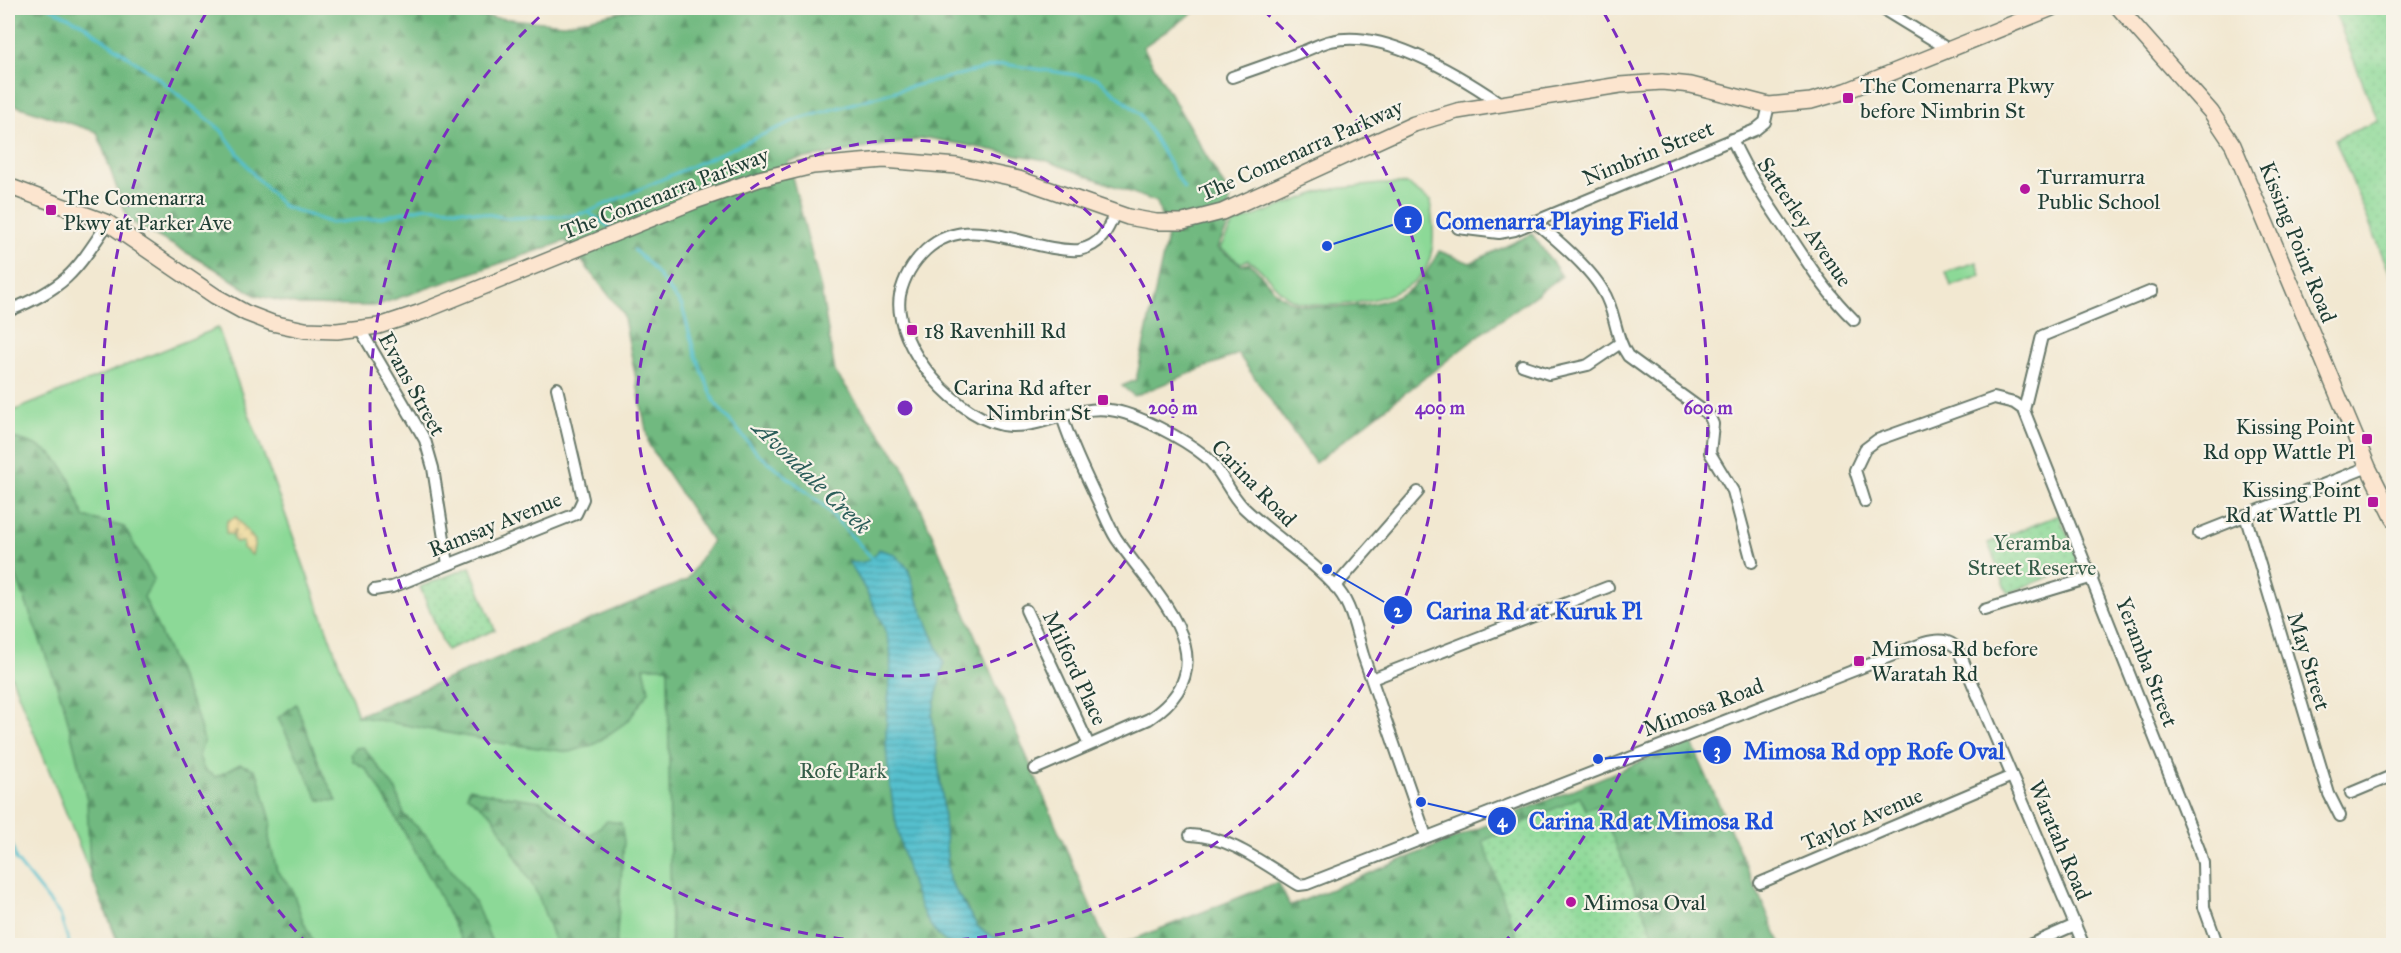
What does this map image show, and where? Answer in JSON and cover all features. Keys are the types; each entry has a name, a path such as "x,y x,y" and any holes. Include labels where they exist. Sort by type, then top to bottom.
{"main road":[{"name":"The Comenarra Parkway","path":"8,186 108,223 215,296 252,315 306,330 360,329 421,312 695,201 769,176 813,166 884,160 957,166 1019,179 1115,213 1156,222 1201,219 1235,206 1414,124 1457,111 1620,85 1662,82 1690,85 1769,105 1825,98 2052,8"},
{"name":"Kissing Point Road","path":"2119,8 2211,112 2233,145 2368,467 2394,519"}],"street":[{"path":"1881,8 1948,50"},
{"path":"1232,77 1331,41 1352,38 1372,41 1407,52 1476,87 1500,103"},
{"name":"Nimbrin Street","path":"1458,228 1499,234 1534,221 1761,127 1767,118 1769,105"},
{"name":"Satterley Avenue","path":"1732,140 1747,173 1833,301 1854,320"},
{"name":"Carina Road","path":"1115,213 1104,237 1095,244 1079,250 974,232 943,238 918,257 903,284 899,315 903,331 928,371 957,401 985,419 1010,426 1095,409 1124,413 1178,440 1208,459 1245,508 1335,587 1345,602 1426,836"},
{"path":"1534,221 1560,242 1604,291 1619,344 1628,356 1709,415 1713,424 1710,453 1733,491 1752,562"},
{"path":"8,311 52,291 64,281 80,265 108,223"},
{"path":"1865,502 1856,470 1865,449 1877,440 1994,398 2014,403 2024,410 2042,336 2047,332 2152,291"},
{"name":"Evans Street","path":"360,329 424,440 433,468 448,564"},
{"path":"1522,365 1549,374 1569,370 1588,365 1619,344"},
{"name":"Ramsay Avenue","path":"374,590 392,587 576,514 583,499 557,388"},
{"name":"Yeramba Street","path":"2024,410 2093,578 2199,849 2203,863 2204,907 2218,945"},
{"path":"1035,769 1088,743 1149,718 1165,707 1177,693 1188,661 1185,645 1158,591 1115,537 1068,437 1062,416"},
{"path":"2199,534 2368,467"},
{"path":"1335,587 1418,492"},
{"name":"May Street","path":"2245,515 2329,794 2340,816"},
{"path":"1984,610 2093,578"},
{"path":"1372,680 1608,587"},
{"name":"Milford Place","path":"1026,610 1088,743"},
{"name":"Mimosa Road","path":"1190,835 1222,840 1299,885 1307,884 1924,643 1947,641 1958,649"},
{"name":"Waratah Road","path":"1958,649 2084,945"},
{"path":"2351,793 2394,775"},
{"name":"Taylor Avenue","path":"1760,883 2012,776"},
{"path":"2027,945 2075,925"}],"green space":[{"name":"Rofe Park","path":"8,8 469,8 476,16 564,24 639,8 1200,8 1143,47 1229,195 1230,223 1217,248 1242,265 1249,263 1280,295 1292,302 1317,307 1365,305 1380,302 1404,293 1420,280 1439,251 1470,263 1532,234 1562,276 1481,334 1315,463 1238,354 1134,396 1122,386 1136,380 1167,237 1157,202 1045,160 928,138 788,161 821,290 835,372 902,464 1107,945 671,945 668,667 644,667 649,691 629,720 595,744 570,752 507,744 357,716 687,580 712,541 649,445 623,313 566,241 375,306 299,305 255,295 214,268 128,220 97,132 8,103"},
{"path":"2333,8 2393,8 2393,281 2335,139 2378,121"},
{"path":"1381,184 1407,184 1430,201 1432,251 1426,268 1417,279 1402,289 1364,301 1323,305 1305,303 1285,295 1248,260 1241,263 1220,248 1233,224 1325,190"},
{"path":"1977,262 1981,276 1951,286 1946,272"},
{"name":"Rofe Park","path":"218,328 358,716 911,488 1107,945 119,945 8,668 8,413"},
{"path":"8,437 40,447 60,463 73,486 84,517 124,527 154,579 144,597 196,713 204,741 199,756 204,770 216,777 240,764 254,769 258,775 271,821 269,838 277,871 291,887 303,921 315,945 235,946 208,941 203,946 120,945 90,874 87,800 64,705 8,554"},
{"name":"Yeramba Street Reserve","path":"2059,515 2077,557 2073,568 2008,593 1988,543"},
{"path":"470,567 495,630 446,650 420,587"},
{"path":"296,704 323,774 337,801 319,800 278,718"},
{"path":"1691,741 1781,945 1117,946 1278,882 1290,906"},
{"path":"363,747 396,790 404,815 425,834 475,902 493,945 464,945 433,883 375,781 365,768 353,761 351,754 356,748"},
{"path":"470,788 485,793 540,801 589,836 607,821 621,823 624,841 616,945 556,945 538,895 492,815 467,795"},
{"name":"Mimosa Oval","path":"1580,797 1586,810 1599,805 1658,945 1520,945 1483,841"}],"sand":[{"path":"236,517 255,541 252,555 243,548 243,542 236,542 233,539 235,529 232,535 226,533 227,521"}],"water":[{"path":"879,549 894,554 908,568 920,606 944,663 932,715 942,793 949,880 978,927 1006,945 955,946 939,935 925,915 913,887 903,855 887,761 886,730 891,671 890,649 879,617 849,562 867,561"}],"waterway":[{"name":"Avondale Creek","path":"50,8 81,23 158,78 221,130 254,175 283,206 331,223 383,217 425,207 466,210 507,218 570,216 588,212 612,229"},
{"path":"588,212 796,120 913,86 1003,64 1097,78 1140,114 1184,188"},
{"name":"Avondale Creek","path":"634,250 651,266 682,306 695,354 715,403 758,454 821,503 873,559"},
{"path":"8,831 16,860 60,915 70,946"}],"place":[{"name":"The Comenarra Pkwy before Nimbrin St","path":"1848,98"},
{"name":"Turramurra Public School","path":"2025,189"},
{"name":"The Comenarra Pkwy at Parker Ave","path":"51,210"},
{"name":"Comenarra Playing Field","path":"1327,246"},
{"name":"18 Ravenhill Rd","path":"912,330"},
{"name":"Carina Rd after Nimbrin St","path":"1103,400"},
{"name":"Kissing Point Rd opp Wattle Pl","path":"2367,439"},
{"name":"Kissing Point Rd at Wattle Pl","path":"2373,502"},
{"name":"Carina Rd at Kuruk Pl","path":"1327,569"},
{"name":"Mimosa Rd before Waratah Rd","path":"1859,661"},
{"name":"Mimosa Rd opp Rofe Oval","path":"1598,759"},
{"name":"Carina Rd at Mimosa Rd","path":"1421,802"},
{"name":"Mimosa Oval","path":"1571,902"}]}
